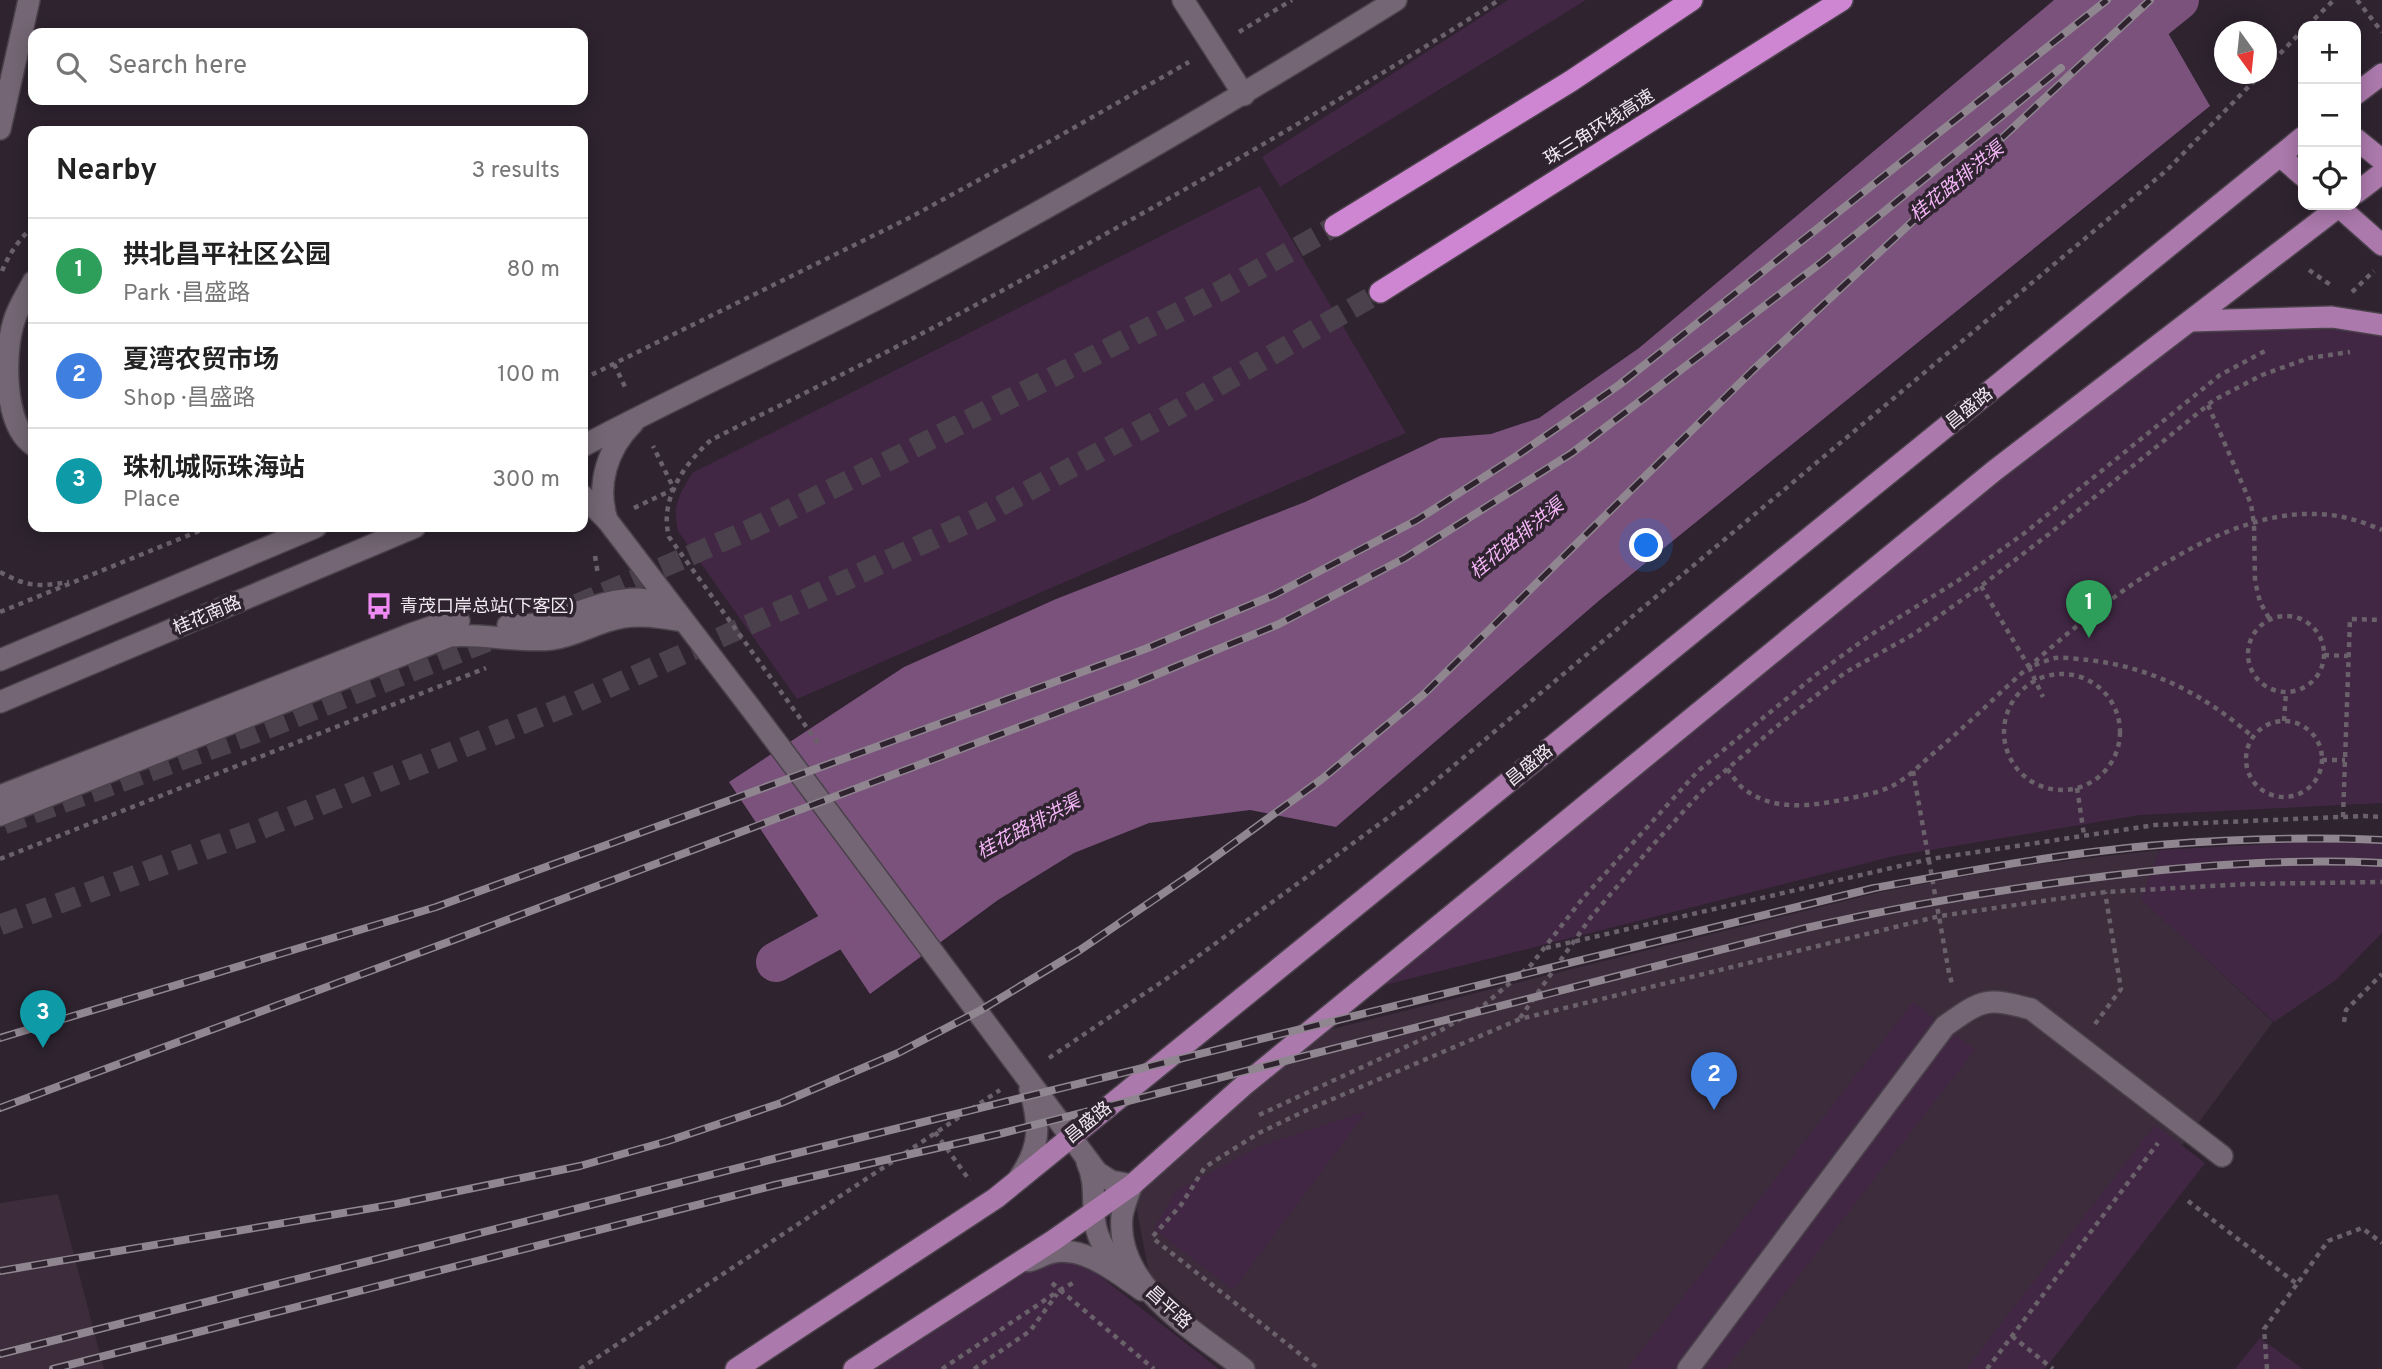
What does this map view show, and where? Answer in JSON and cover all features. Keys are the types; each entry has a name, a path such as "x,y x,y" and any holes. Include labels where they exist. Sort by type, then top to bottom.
{"highway":[{"path":"1335,226 1571,81 1692,0"},
{"name":"珠三角环线高速","path":"1380,292 1842,0"}],"main road":[{"path":"2361,90 2382,74"},
{"name":"昌盛路","path":"736,1369 986,1204 1017,1180 2298,141"},
{"path":"2361,143 2382,160"},
{"path":"2280,156 2298,172"},
{"path":"2361,189 2382,173"},
{"path":"854,1369 1132,1185 1242,1086 1994,471 2333,210"},
{"path":"2350,210 2382,245"},
{"path":"2191,321 2332,317 2382,325"}],"street":[{"path":"0,129 29,0"},
{"path":"1183,0 1244,95"},
{"path":"588,443 908,283 1025,220 1244,95 1396,0"},
{"path":"28,292 14,320 8,367 10,400 17,424 28,442"},
{"path":"588,428 639,416"},
{"path":"607,520 601,494 605,468 617,442 639,416"},
{"path":"588,501 607,520 759,719 1085,1156 1103,1177 1132,1185"},
{"path":"0,660 304,532"},
{"name":"桂花南路","path":"0,702 403,532"},
{"path":"0,796 437,625 473,620 524,627 617,601 638,599 678,615"},
{"path":"0,815 450,636 470,634 538,640 556,638 622,617 678,615"},
{"path":"1688,1369 1945,1026 1972,1007 1997,1000 2031,1009 2222,1156"},
{"path":"1017,1180 1029,1163 1038,1128 1035,1106 1024,1074"},
{"path":"1085,1156 1093,1174 1095,1227 1108,1254 1126,1276 1153,1297"},
{"name":"昌平路","path":"1132,1185 1122,1216 1122,1236 1136,1274 1153,1297 1244,1369"},
{"path":"1000,1274 1051,1253 1063,1252 1088,1257 1104,1265 1153,1297"}],"path":[{"path":"588,377 909,218 1214,48 1292,0"},
{"path":"801,720 669,537 665,522 668,507 674,489 692,457 710,440 954,316 1200,180 1499,0"},
{"path":"2312,21 2334,0"},
{"path":"2357,0 2382,32"},
{"path":"2277,57 2298,35"},
{"path":"580,1369 1175,973 1415,798 2167,170 2251,84"},
{"path":"0,276 8,256 28,233"},
{"path":"2309,270 2338,290"},
{"path":"1251,1120 1269,1109 1469,1016 1510,985 1546,948 1583,898 1699,770 1817,674 1869,636 1959,580 2026,532 2220,375 2269,349"},
{"path":"1520,1018 1591,917 1651,847 1704,789 1776,727 1846,672 1914,634 1981,586 2208,405 2274,370 2309,358 2352,352"},
{"path":"2208,405 2251,504 2255,582 2260,601 2270,620"},
{"path":"1727,769 1742,788 1759,799 1784,805 1811,805 1892,786 1913,771 2088,617 2139,578 2217,537 2278,517 2314,513 2339,516 2382,530"},
{"path":"0,612 197,532"},
{"path":"589,546 596,557 599,583 589,608"},
{"path":"0,572 21,583 44,586 80,580"},
{"path":"1981,586 2029,667 2043,697"},
{"path":"2282,616 2307,622 2317,631 2323,643 2324,655 2322,667 2308,686 2286,692 2263,685 2249,665 2248,651 2251,639 2259,628 2282,616"},
{"path":"2343,817 2350,619 2382,620"},
{"path":"2324,655 2348,656"},
{"path":"2029,667 2056,658 2110,662 2169,680 2198,695 2253,737"},
{"path":"0,859 489,667"},
{"path":"2062,673 2081,677 2098,685 2110,699 2118,715 2121,733 2117,752 2108,768 2094,780 2077,788 2057,790 2037,785 2021,774 2010,757 2004,738 2005,718 2013,700 2026,685 2035,681 2062,673"},
{"path":"2284,721 2286,692"},
{"path":"2284,721 2304,727 2314,736 2320,747 2322,760 2314,782 2305,790 2283,797 2260,789 2247,769 2245,756 2253,737 2266,725 2284,721"},
{"path":"2322,760 2345,760"},
{"path":"1913,771 1949,973 1962,1014"},
{"path":"2077,788 2084,835"},
{"path":"1546,948 1930,859 2155,825 2382,817"},
{"path":"1127,1251 1152,1237 1181,1205 1205,1167 1259,1133 1520,1018 1940,916 2105,892 2247,884 2382,882"},
{"path":"2079,1046 2121,989 2105,892"},
{"path":"2344,1022 2346,1010 2382,974"},
{"path":"1987,1369 2176,1120"},
{"path":"935,1132 986,1204"},
{"path":"2188,1201 2297,1284"},
{"path":"2267,1369 2264,1329 2328,1241 2362,1228 2382,1243"},
{"path":"1152,1237 1319,1369"},
{"path":"1031,1260 1060,1290 1154,1369"},
{"path":"942,1369 1060,1290 1104,1265"},
{"path":"974,1369 1030,1331 1060,1290"},
{"path":"2012,1336 2053,1369"}],"shaded area":[{"path":"1508,0 1586,0 1280,187 1262,157"},
{"path":"1260,186 1406,433 797,699 678,531 676,507 692,473"},
{"path":"2191,321 2382,327 2382,803 2140,815 1894,856 1369,989"},
{"path":"2305,842 2382,844 2382,933 2336,980 2274,1022 2141,899 2160,850"},
{"path":"2160,850 2142,899 2273,1022 2017,1369 1248,1369 1153,1294 1132,1185 1308,1035 1884,891 2021,866"},
{"path":"1913,1002 1975,1050 1726,1369 1627,1369"},
{"path":"1367,1111 1233,1290 1154,1229 1176,1191 1260,1146"},
{"path":"2155,1125 2205,1163 2045,1369 1966,1369"},
{"path":"58,1194 104,1369 0,1369 0,1203"},
{"path":"1064,1248 1219,1369 874,1369"},
{"path":"2260,1338 2303,1369 2235,1369"}],"water":[{"path":"2054,0 2149,0 2210,106 1601,599 1336,827 1250,810 1149,823 1074,853 998,900 870,994 729,782 904,667 1056,599 1305,502 1440,438 1491,434 1539,418 1639,348"}],"waterway":[{"name":"桂花路排洪渠","path":"2116,51 2179,0"},
{"name":"桂花路排洪渠","path":"776,962 878,906"}],"tunnel":[{"path":"576,605 753,528 898,456 1222,290 1335,226"},
{"path":"0,925 256,831 574,703 806,599 982,516 1175,411 1380,292"},
{"path":"4,824 250,735 501,636"}],"railway":[{"path":"0,1038 436,907 1145,649 1274,595 1417,520 1619,385 2107,0"},
{"path":"0,1271 396,1204 580,1166 668,1141 781,1103 898,1053 981,1010 1080,950 1193,873 1322,779 1424,694 1752,371 2150,0"},
{"path":"0,1108 1131,685 1279,624 1405,558 1572,453 1822,262 2061,68"},
{"path":"0,1354 765,1161 1874,888 2122,848 2270,839 2382,840"},
{"path":"53,1369 775,1185 1003,1133 1841,920 1979,894 2158,870 2270,862 2382,863"}],"place":[{"name":"青茂口岸总站(下客区)","path":"379,606"},
{"name":"拱北昌平社区公园","path":"2089,638"},
{"name":"珠机城际珠海站","path":"43,1048"},
{"name":"夏湾农贸市场","path":"1714,1110"}]}
